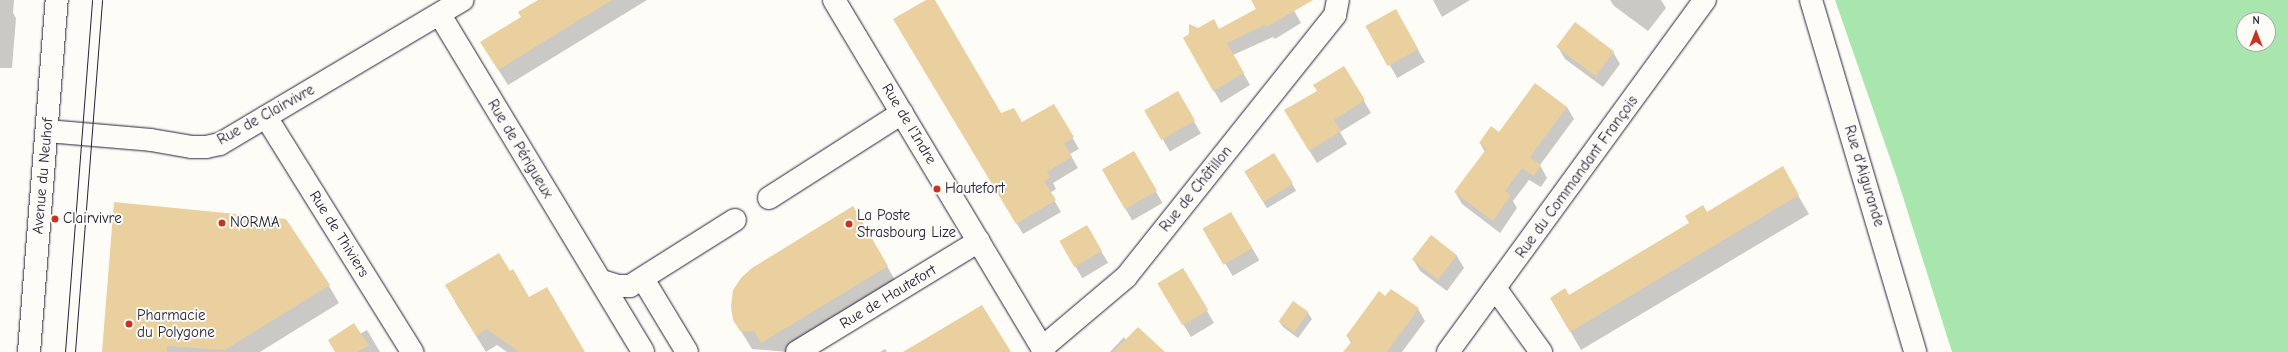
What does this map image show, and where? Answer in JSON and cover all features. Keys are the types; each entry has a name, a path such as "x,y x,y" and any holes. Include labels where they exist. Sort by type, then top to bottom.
{"street":[{"name":"Avenue du Neuhof","path":"29,352 57,0"},
{"name":"Rue de Clairvivre","path":"47,131 206,147 220,144 463,0"},
{"name":"Rue de l'Indre","path":"834,0 1044,350"},
{"name":"Rue du Commandant François","path":"1448,352 1705,0"},
{"name":"Rue d'Aigurande","path":"1811,0 1915,352"},
{"name":"Rue de Châtillon","path":"1044,350 1126,277 1339,5"},
{"name":"Rue de Périgueux","path":"440,15 643,352"},
{"path":"769,198 902,113"},
{"name":"Rue de Thiviers","path":"266,117 412,352"},
{"path":"602,282 618,286 630,286 735,220"},
{"name":"Rue de Hautefort","path":"796,352 979,242"},
{"path":"643,279 688,352"},
{"path":"1495,288 1541,352"}],"green space":[{"path":"1835,0 2288,0 2288,352 1952,352 1897,178"}],"building":[{"path":"538,0 612,0 498,70 480,42 521,17 518,12"},
{"path":"926,0 935,0 1001,113 1014,108 1022,122 1054,104 1074,137 1064,143 1072,157 1047,172 1051,177 1044,181 1056,200 1016,224 893,19"},
{"path":"1251,0 1313,0 1267,27 1265,25 1227,43 1244,73 1213,91 1183,38 1189,34 1189,24 1198,28 1214,19 1219,29 1256,9"},
{"path":"1396,9 1418,49 1388,66 1365,26"},
{"path":"1575,22 1614,51 1595,76 1556,47"},
{"path":"1344,66 1365,100 1334,120 1341,131 1309,151 1284,110 1317,91 1313,85"},
{"path":"1535,83 1567,107 1530,157 1541,165 1534,176 1522,168 1505,191 1511,195 1493,221 1454,192 1487,148 1479,143 1491,126 1499,132"},
{"path":"1178,91 1195,120 1161,140 1144,110"},
{"path":"1134,151 1157,191 1125,209 1102,170"},
{"path":"1274,153 1293,184 1263,202 1244,172"},
{"path":"1783,166 1799,195 1570,332 1550,298 1565,288 1569,295 1689,223 1685,216 1703,205 1707,212"},
{"path":"114,202 286,219 330,285 225,350 167,346 167,352 102,352"},
{"path":"853,206 888,266 761,343 754,331 740,331 733,320 731,307 733,290 741,278 752,268"},
{"path":"1231,212 1252,248 1223,265 1202,228"},
{"path":"1087,225 1102,251 1074,267 1059,241"},
{"path":"1431,235 1457,255 1438,280 1412,259"},
{"path":"499,253 510,271 513,269 529,297 547,287 585,352 519,352 487,329 476,336 445,285"},
{"path":"1183,268 1208,310 1183,325 1157,283"},
{"path":"1391,289 1419,308 1387,352 1343,352 1352,341 1346,336 1379,291 1385,296"},
{"path":"1293,301 1309,312 1294,332 1279,321"},
{"path":"982,305 1011,352 903,352"},
{"path":"354,323 369,346 357,352 335,352 328,340"},
{"path":"1138,327 1165,352 1113,352"}],"tram line":[{"path":"65,352 92,0"},
{"path":"75,352 102,0"}],"place":[{"name":"Hautefort","path":"937,189"},
{"name":"Clairvivre","path":"55,219"},
{"name":"NORMA","path":"222,223"},
{"name":"La Poste Strasbourg Lize","path":"849,224"},
{"name":"Pharmacie du Polygone","path":"129,324"}]}
